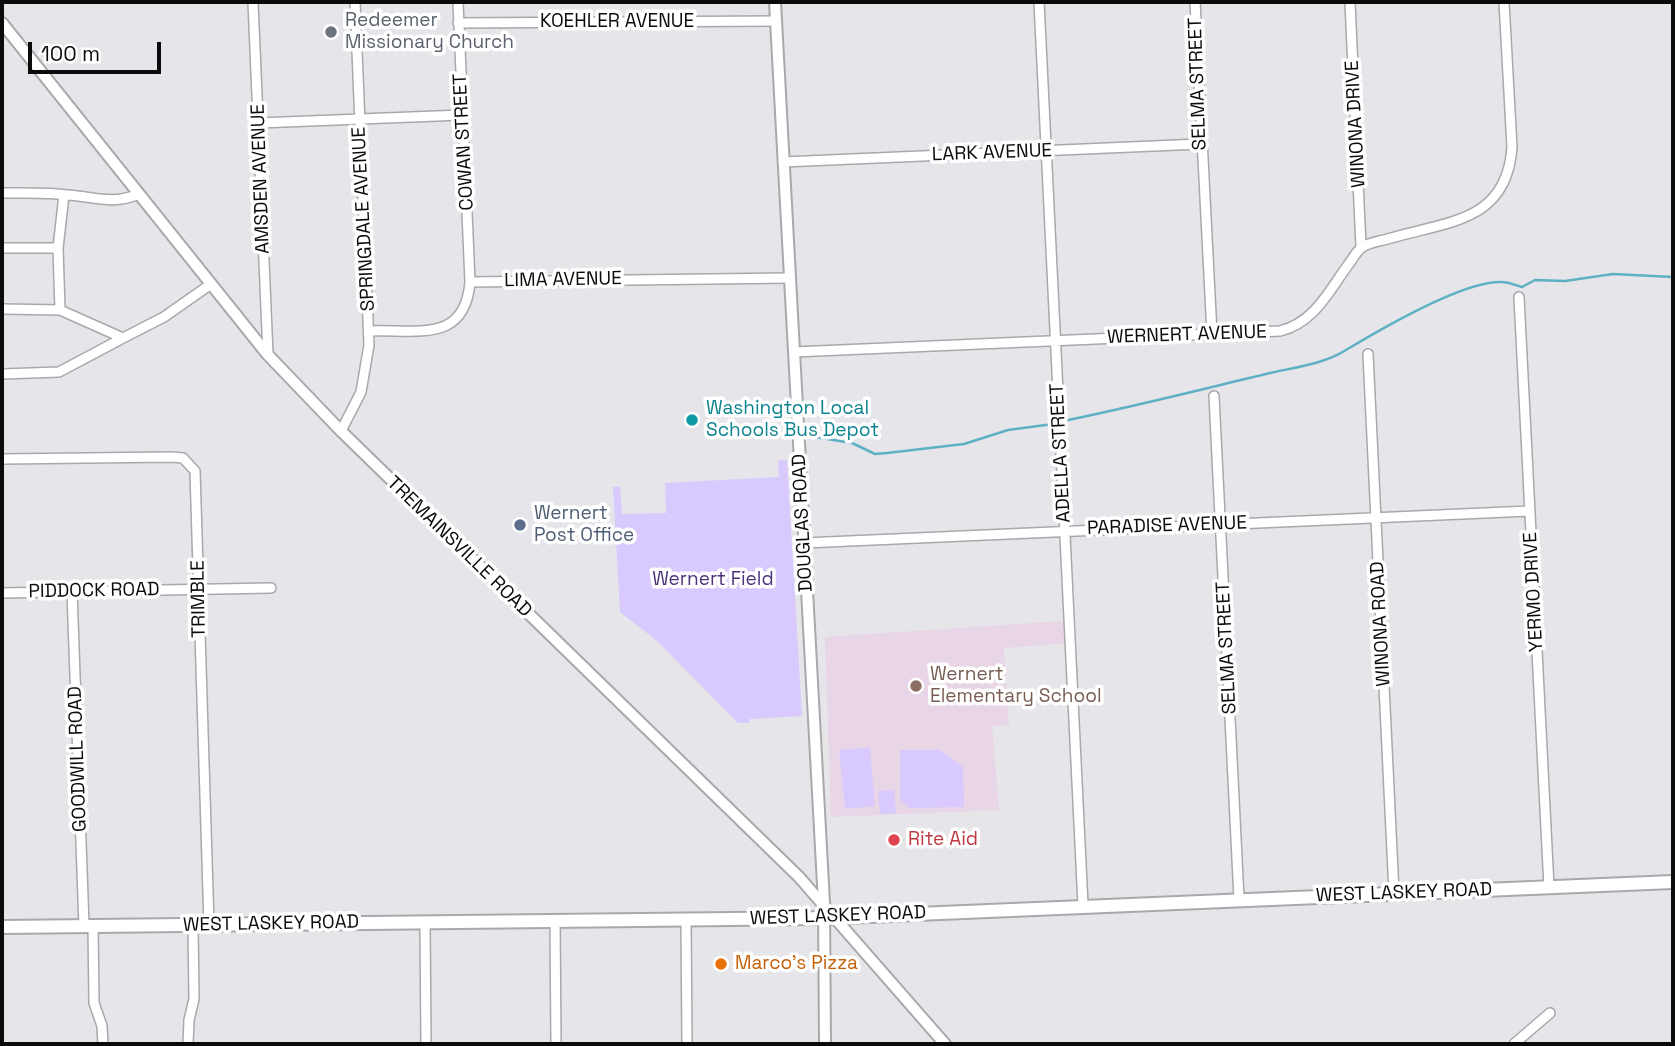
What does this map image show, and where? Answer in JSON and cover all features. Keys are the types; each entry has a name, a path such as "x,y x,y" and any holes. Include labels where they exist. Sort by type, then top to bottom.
{"main road":[{"name":"WEST LASKEY ROAD","path":"2,928 555,920 686,921 1673,882"}],"street":[{"name":"AMSDEN AVENUE","path":"253,2 268,355"},
{"name":"SPRINGDALE AVENUE","path":"341,431 361,392 369,331 355,2"},
{"name":"COWAN STREET","path":"458,2 470,282"},
{"name":"DOUGLAS ROAD","path":"775,2 824,903 828,917 825,1044"},
{"name":"ADELLA STREET","path":"1039,2 1083,905"},
{"name":"SELMA STREET","path":"1195,2 1200,144 1212,334"},
{"name":"WINONA DRIVE","path":"1350,2 1362,247"},
{"path":"1362,247 1464,217 1488,205 1501,191 1511,165 1504,2"},
{"name":"KOEHLER AVENUE","path":"458,23 776,21"},
{"name":"TREMAINSVILLE ROAD","path":"3,28 268,355 341,431 824,903"},
{"path":"259,124 462,115"},
{"name":"LARK AVENUE","path":"783,162 1200,144"},
{"path":"2,194 64,195 108,202 122,201 139,194"},
{"path":"60,310 58,248 64,195"},
{"name":"WERNERT AVENUE","path":"794,352 1280,331 1297,326 1318,307 1362,247"},
{"path":"2,248 58,248"},
{"name":"LIMA AVENUE","path":"470,282 790,278"},
{"path":"369,331 437,328 452,324 461,317 468,300 470,282"},
{"path":"2,374 59,372 164,317 211,284"},
{"name":"YERMO DRIVE","path":"1519,297 1549,887"},
{"path":"2,309 60,310 123,338"},
{"name":"WINONA ROAD","path":"1367,354 1394,893"},
{"name":"SELMA STREET","path":"1214,396 1239,899"},
{"name":"TRIMBLE","path":"2,459 183,458 195,471 209,925"},
{"name":"PARADISE AVENUE","path":"804,543 1065,529 1530,511"},
{"name":"PIDDOCK ROAD","path":"2,593 271,588"},
{"name":"GOODWILL ROAD","path":"72,592 88,926 94,1003 102,1026 103,1044"},
{"path":"828,917 945,1044"},
{"path":"555,920 556,1044"},
{"path":"686,921 687,1044"},
{"path":"425,922 426,1044"},
{"path":"188,1044 189,1020 194,999 193,925"},
{"path":"1514,1044 1550,1013"}],"shaded area":[{"name":"Wernert Elementary School","path":"1064,621 1065,643 1004,648 1009,725 992,726 999,810 831,817 825,637"}],"green space":[{"name":"Wernert Field","path":"778,460 787,460 802,716 750,719 749,723 738,723 657,641 620,612 613,487 620,487 622,514 666,513 665,483 779,477"},
{"path":"870,747 875,806 845,809 839,750"},
{"path":"900,750 940,750 963,767 964,807 909,808 900,799"},
{"path":"894,790 896,813 880,814 878,791"}],"waterway":[{"path":"1068,420 1319,362 1337,355 1422,308 1465,289 1485,284 1504,282 1522,287 1535,280 1565,281 1613,274 1673,277"},
{"path":"815,437 852,443 875,454 964,444 1008,430 1053,424"}],"place":[{"name":"Redeemer Missionary Church","path":"331,32"},
{"name":"Washington Local Schools Bus Depot","path":"692,420"},
{"name":"Wernert Post Office","path":"520,525"},
{"name":"Wernert Elementary School","path":"916,686"},
{"name":"Rite Aid","path":"894,840"},
{"name":"Marco's Pizza","path":"721,964"}]}
